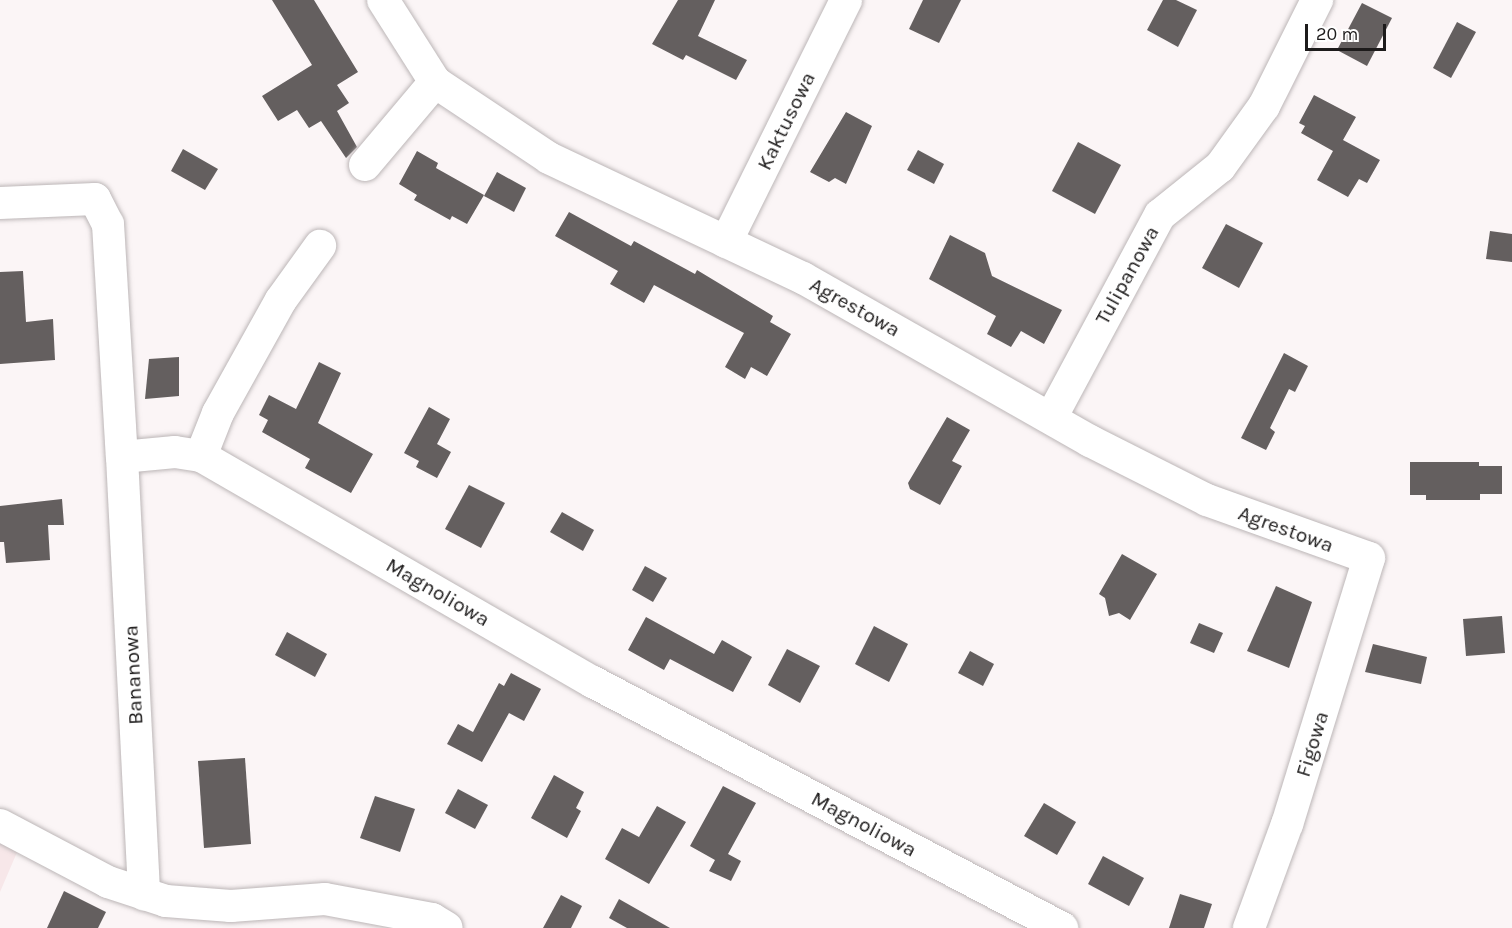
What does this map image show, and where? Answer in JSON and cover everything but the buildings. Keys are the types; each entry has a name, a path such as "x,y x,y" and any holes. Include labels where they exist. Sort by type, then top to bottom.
{"street":[{"name":"Agrestowa","path":"383,0 435,82 549,158 803,278 1052,416 1090,441 1207,500 1369,558"},
{"name":"Kaktusowa","path":"726,242 846,0"},
{"name":"Tulipanowa","path":"1052,416 1160,215 1220,167 1264,106 1317,0"},
{"path":"365,165 435,82"},
{"path":"0,203 95,199 108,224 122,457"},
{"path":"201,456 218,412 281,300 320,246"},
{"name":"Magnoliowa","path":"122,457 175,452 201,456 593,682 1062,928"},
{"name":"Bananowa","path":"122,457 144,894"},
{"name":"Figowa","path":"1249,928 1287,824 1369,558"},
{"path":"0,825 108,882 166,901 231,906 325,899 432,919 447,928"}],"shaded area":[{"path":"0,834 21,843 0,892"}]}
